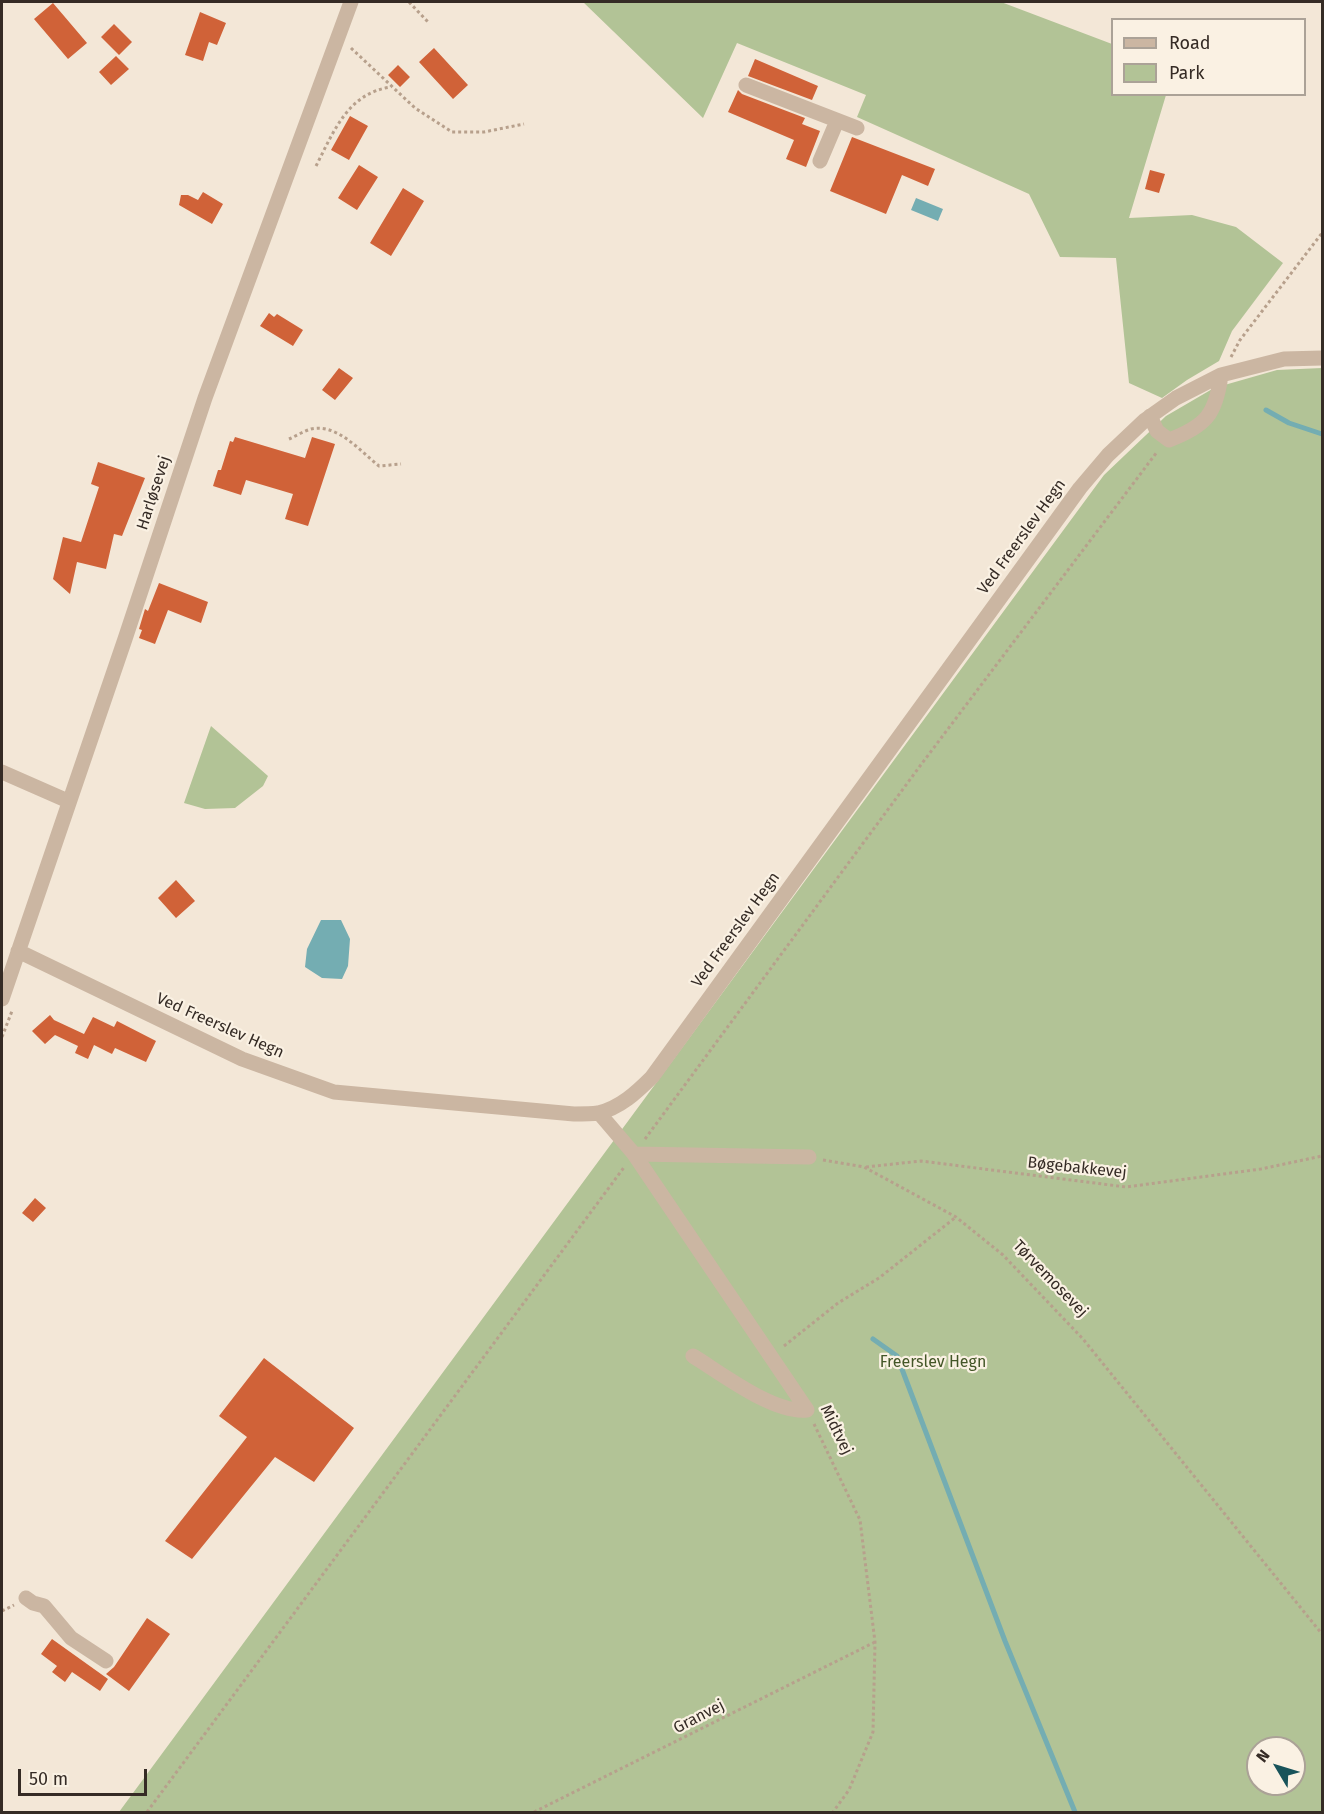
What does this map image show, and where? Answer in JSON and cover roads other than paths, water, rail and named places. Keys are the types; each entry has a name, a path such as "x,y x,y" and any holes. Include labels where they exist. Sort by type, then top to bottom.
{"street":[{"name":"Harløsevej","path":"2,999 205,398 351,2"},
{"path":"746,85 858,128"},
{"path":"820,161 837,120"},
{"name":"Ved Freerslev Hegn","path":"18,951 242,1059 334,1092 573,1114 599,1113 618,1105 652,1077 1080,488 1108,455 1150,416 1176,398 1221,375 1284,360 1323,358"},
{"path":"1150,416 1157,431 1169,440 1194,430 1214,409 1219,394 1221,375"},
{"path":"2,772 68,801"},
{"name":"Midtvej","path":"599,1113 634,1154 807,1410 795,1411 756,1395 693,1356"},
{"path":"634,1154 809,1157"},
{"path":"26,1598 33,1604 44,1606 71,1638 106,1661"}],"water":[{"path":"916,198 943,209 938,221 911,210"},
{"path":"321,920 341,920 350,939 348,966 342,979 322,978 305,967 307,949"}],"waterway":[{"path":"1266,410 1289,423 1322,434"},
{"path":"873,1339 897,1356 1005,1641 1075,1812"}],"park label":[{"name":"Freerslev Hegn","path":"933,1363"}]}
